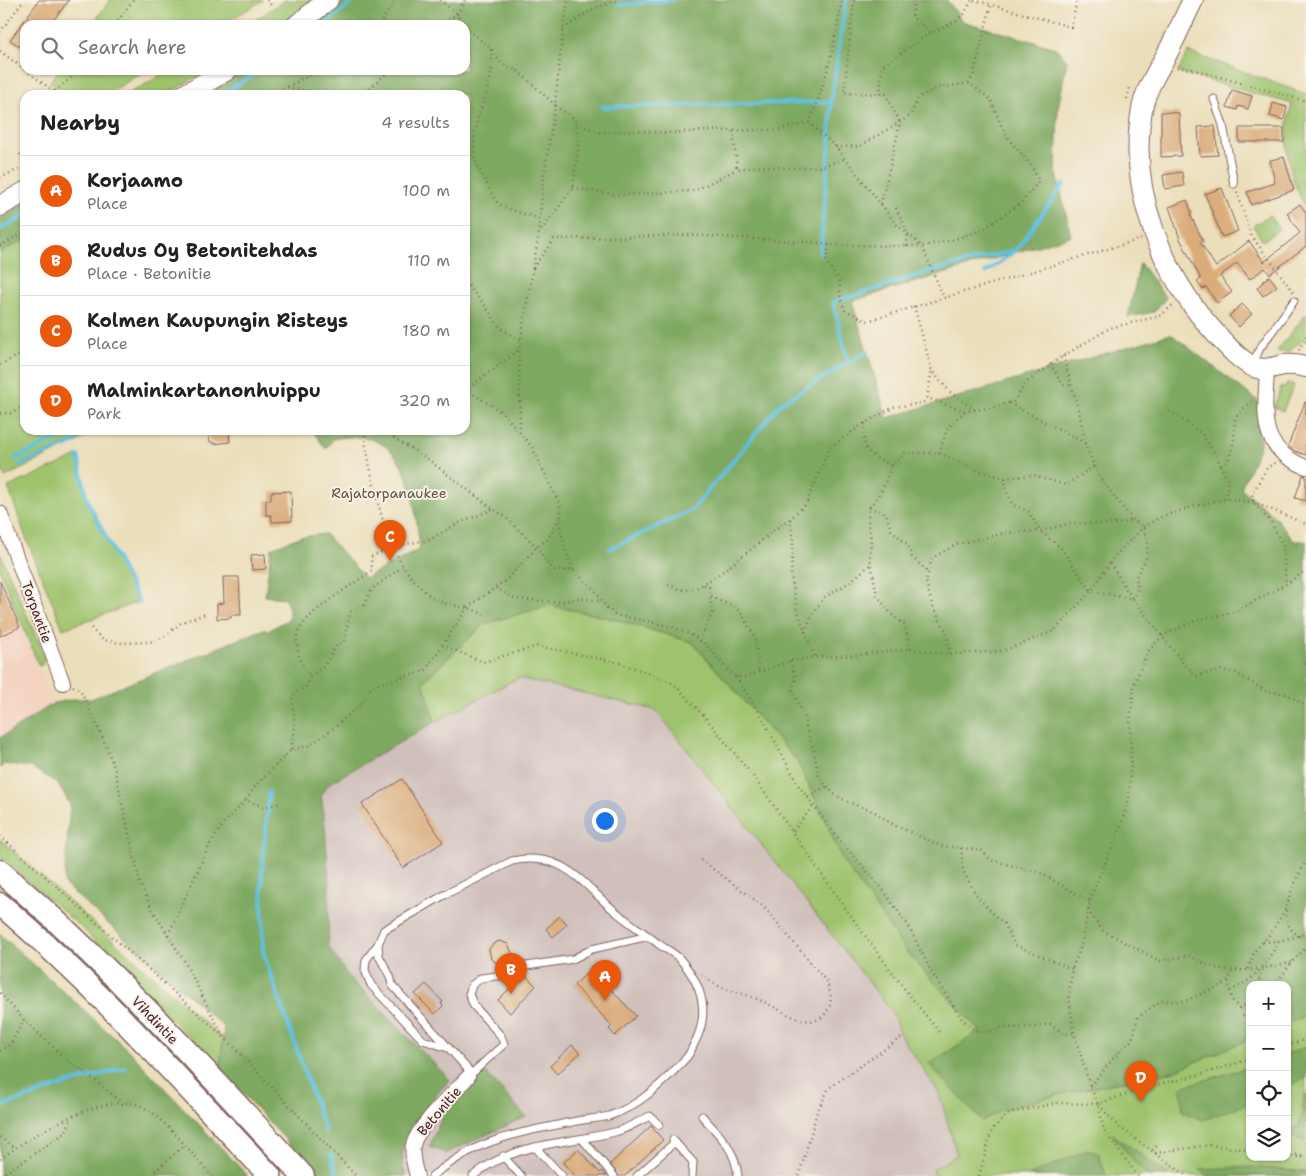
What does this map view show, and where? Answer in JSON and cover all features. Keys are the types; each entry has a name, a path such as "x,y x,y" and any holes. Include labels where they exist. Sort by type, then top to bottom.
{"main road":[{"name":"Vihdintie","path":"0,871 133,996 303,1176"},
{"name":"Vihdintie","path":"0,904 116,1014 270,1176"}],"street":[{"path":"303,20 328,0"},
{"path":"1193,0 1144,99 1140,123 1139,148 1146,206 1155,235 1175,278 1202,320 1223,342 1260,368 1294,364 1306,367"},
{"path":"193,90 219,75"},
{"path":"0,191 20,181"},
{"path":"0,206 20,195"},
{"path":"1260,368 1266,397 1268,434 1274,445 1284,456 1306,467"},
{"name":"Torpantie","path":"0,513 62,682"},
{"name":"Betonitie","path":"417,1176 413,1161 414,1144 424,1126 470,1075"}],"lane":[{"path":"1214,99 1224,125 1234,184"},
{"path":"1260,368 1260,348 1294,301"},
{"path":"432,1176 470,1151 497,1139 574,1121 609,1116 635,1104 656,1088 688,1055 702,1026 704,1010 700,991 693,977 678,957 619,915 574,874 560,865 547,860 524,859 512,861 446,894 384,930 378,944 366,960 365,970 371,985 423,1040 448,1048"},
{"path":"378,944 379,956 390,976 392,985 470,1075 504,1044 501,1036 474,1006 469,994 472,985 481,978 504,975 520,967 573,959 592,949 649,936"},
{"path":"473,1176 484,1166 503,1156 535,1147 618,1132 650,1116 659,1125"},
{"path":"702,1116 730,1147 736,1162 738,1176"},
{"path":"582,1138 614,1176"},
{"path":"637,1176 674,1141 693,1162 692,1176"},
{"path":"535,1147 562,1176"},
{"path":"503,1156 521,1176"}],"path":[{"path":"0,32 23,2 17,0"},
{"path":"118,20 133,0"},
{"path":"267,0 270,5"},
{"path":"382,20 396,0"},
{"path":"440,0 457,14 460,20"},
{"path":"448,20 457,14 465,0"},
{"path":"520,432 519,350 539,233 543,182 568,0"},
{"path":"563,29 593,9 618,0"},
{"path":"809,123 821,95 834,50 842,0"},
{"path":"854,0 844,93 886,94 900,123 881,204"},
{"path":"914,0 912,17 932,33"},
{"path":"880,94 882,66 932,33 956,21 964,14 973,0 1072,27 1077,0"},
{"path":"969,83 974,73 992,5"},
{"path":"470,31 490,48 502,64 518,71 556,107 571,116 576,123 578,140 574,188 539,233"},
{"path":"490,48 493,63 474,130 474,156 480,172 498,202 540,219"},
{"path":"0,51 20,66"},
{"path":"1162,62 1306,101"},
{"path":"32,75 53,90"},
{"path":"55,90 74,75"},
{"path":"280,90 309,75"},
{"path":"368,90 385,75"},
{"path":"533,268 554,239 688,235 829,245 922,246 948,241 984,229 1022,202 1039,181 1031,165 1010,141 991,100 969,83 937,88 918,98 910,116 860,146 836,147"},
{"path":"286,87 298,90"},
{"path":"576,123 598,132 668,133 776,130 809,123"},
{"path":"809,123 836,147 897,225 922,246 943,296"},
{"path":"733,131 737,169"},
{"path":"574,188 619,195 694,191 737,169 761,166 789,168 818,167 845,159"},
{"path":"0,178 20,167"},
{"path":"1234,184 1251,235 1295,294 1294,301"},
{"path":"896,208 908,234 906,246"},
{"path":"0,246 20,235"},
{"path":"829,245 826,261 840,283 840,295 845,310 867,321 1155,235"},
{"path":"470,288 484,304 500,328 521,341"},
{"path":"914,306 932,371 950,393 975,410"},
{"path":"928,398 965,410 990,408 1013,402 1027,382 1050,364 1110,328 1160,316"},
{"path":"1301,344 1306,336"},
{"path":"470,386 519,350"},
{"path":"0,365 20,355"},
{"path":"1063,356 1080,414 1085,443 1094,466 1102,481 1133,520 1143,527 1148,542 1146,558 1136,577 1138,588 1133,599"},
{"path":"1050,364 1063,385 1071,385"},
{"path":"668,585 688,590 704,584 740,558 783,522 790,519 806,504 830,448 894,407 923,403 928,398 932,371"},
{"path":"470,393 503,413 532,447 561,507 560,528 573,570 594,589 602,601 615,614 679,630 700,641 707,645 736,677 759,712 799,786 841,842 881,887 907,924 932,972 961,1018 976,1031 988,1032 1014,1026 1035,1027 1050,1024 1064,1034 1074,1033"},
{"path":"1221,466 1230,457 1234,441 1235,418 1249,404 1266,397"},
{"path":"1010,403 1085,443"},
{"path":"0,413 11,413 20,408"},
{"path":"939,453 948,427 965,410"},
{"path":"1170,410 1201,433 1228,480 1226,499"},
{"path":"865,424 863,440 870,455 892,466"},
{"path":"365,435 384,522 403,567 419,588 439,602 468,607 484,615"},
{"path":"391,435 422,455 502,515 537,547 548,565 556,571 573,570"},
{"path":"910,649 905,625 892,614 877,595 870,558 871,539 868,524 869,508 882,490 892,466 905,453 939,453 980,471 1005,478 1033,475 1066,485 1094,466"},
{"path":"1284,456 1267,468 1252,494 1253,502 1271,522 1283,546 1286,584"},
{"path":"1005,478 1006,490 1013,505 1029,512 1040,531 1061,548 1092,591 1133,599"},
{"path":"736,677 746,677 790,661 815,657 910,649 950,654 1003,651 1054,632 1092,591 1110,563 1143,527 1161,517 1194,506 1226,499 1253,502 1306,524"},
{"path":"869,508 886,513 891,530 908,545 912,556 928,572"},
{"path":"310,676 299,659 297,636 305,622 326,602 356,583 372,570 371,557 394,546 429,540 457,524 493,509"},
{"path":"168,935 210,844 224,823 246,800 256,785 291,750 311,745 336,726 361,704 372,686 425,672 468,607 505,581 537,547 548,539 560,516"},
{"path":"790,519 793,541 791,575 797,610 815,657"},
{"path":"950,654 946,631 933,608 926,582 932,558 957,544 1005,533 1040,531 1071,522 1118,524 1133,520"},
{"path":"1110,563 1133,599 1182,663 1196,676 1222,670 1236,672 1266,691 1286,694 1306,706"},
{"path":"805,634 812,614 824,597 850,582 871,564"},
{"path":"291,750 295,727 292,696 308,685 310,676 323,667 337,645 344,641 350,612 364,605 372,589 403,567"},
{"path":"1138,1176 1104,1133 1098,1104 1090,1086 1074,1033 1069,997 1072,969 1081,946 1092,893 1119,832 1129,799 1131,764 1130,722 1134,684 1147,652 1162,636 1197,620 1235,612 1286,584 1306,570"},
{"path":"700,641 712,613 709,587 704,584"},
{"path":"496,588 515,599 559,602 579,598 602,601"},
{"path":"710,594 720,601 734,606 742,614 755,638 759,672"},
{"path":"91,628 103,640 110,642 150,642 166,635 182,622 205,614"},
{"path":"442,645 482,662 538,646 616,662 652,674 674,684 704,716 741,761 853,919 906,991 941,1034"},
{"path":"790,661 796,679 792,689 804,716 806,728 814,748 819,777 834,794 848,802 876,812 902,829 941,846 981,850 991,860 1043,874 1090,902"},
{"path":"62,682 81,691 106,745 123,801 140,883 152,909 184,961 223,1036"},
{"path":"808,797 827,786"},
{"path":"246,800 264,807 281,803"},
{"path":"793,832 814,805"},
{"path":"0,836 223,1036 356,1176"},
{"path":"961,848 963,871 974,891 978,898 1004,924 1015,945 1072,969"},
{"path":"700,973 715,984 761,1000 804,1020 816,1020 825,1014 831,1002 831,994 826,982 763,906 701,860"},
{"path":"1248,969 1254,952 1270,934 1286,908 1290,894 1306,861"},
{"path":"1286,908 1288,927 1292,932 1300,936"},
{"path":"1088,910 1102,930 1160,962 1189,955 1211,966 1233,970 1263,968 1292,962"},
{"path":"1263,942 1280,941 1306,934"},
{"path":"1259,981 1263,968 1280,941"},
{"path":"1278,981 1292,962 1306,948"},
{"path":"1230,991 1245,984 1263,968"},
{"path":"1233,970 1228,981 1232,1000 1239,1008 1246,1005"},
{"path":"1090,1086 1118,1053 1132,1040 1138,1017 1160,1001 1185,1001 1228,981"},
{"path":"0,993 24,1020 67,1060 123,1104"},
{"path":"1244,1016 1246,1012"},
{"path":"0,1051 10,1045 24,1020"},
{"path":"799,1176 817,1112 829,1088 902,1037"},
{"path":"1291,1045 1306,1039"},
{"path":"979,1176 991,1133 1007,1115 1056,1103 1098,1104 1144,1088 1202,1074 1246,1060"},
{"path":"1098,1104 1118,1127 1187,1176"},
{"path":"0,1159 15,1148 72,1116 98,1106 139,1105 157,1117 212,1176"},
{"path":"1,1176 65,1133 72,1116"},
{"path":"0,1137 15,1148"},
{"path":"1152,1150 1159,1144"},
{"path":"155,1171 185,1145"},
{"path":"1155,1152 1209,1145 1246,1149"},
{"path":"1291,1155 1306,1157"},
{"path":"8,1176 11,1170"}],"shaded area":[{"path":"0,581 54,703 0,738"},
{"path":"518,678 655,710 893,1013 899,1033 939,1093 957,1155 934,1169 933,1176 406,1176 402,1152 410,1127 421,1111 449,1080 348,976 328,946 329,884 321,794 330,784 435,722"}],"green space":[{"path":"110,0 263,0 230,20 96,20"},
{"path":"285,0 314,0 287,20 255,20"},
{"path":"344,0 947,0 962,21 1056,48 1067,61 1058,108 1056,170 1071,236 852,301 887,418 1171,334 1258,401 1260,446 1241,488 1276,518 1294,541 1306,541 1306,1015 1291,1021 1291,981 1246,981 1246,1041 1174,1071 1061,1094 1004,1109 982,1121 929,1064 980,1031 909,955 843,861 797,761 692,642 614,619 550,605 484,624 423,681 435,722 330,783 321,794 329,884 328,946 348,976 450,1080 413,1123 407,1135 403,1148 406,1176 319,1176 220,1069 224,1027 64,884 70,804 57,783 31,767 4,764 0,768 0,738 54,703 75,699 91,699 264,629 268,631 289,619 289,608 284,598 265,596 271,548 299,537 325,534 365,578 420,549 409,485 402,467 392,452 378,442 358,437 333,439 326,449 316,435 470,435 470,90 211,90 236,75 470,75 470,20 319,20"},
{"path":"1188,52 1306,94 1306,208 1295,183 1288,157 1287,130 1292,104 1178,72"},
{"path":"55,75 139,75 113,90 59,90 50,82"},
{"path":"161,75 199,75 174,90 136,90"},
{"path":"20,205 20,435 90,435 5,477 0,465 0,218"},
{"path":"20,205 20,242 0,253 0,218"},
{"path":"1269,215 1279,229 1263,241 1253,226"},
{"path":"1140,263 1166,298 1154,312 1128,317"},
{"path":"1306,314 1306,342 1301,340 1290,352 1276,352"},
{"path":"1287,383 1294,385 1283,411 1274,407 1281,387 1285,388"},
{"path":"78,456 87,500 139,602 63,629 8,487"},
{"path":"0,553 42,650 44,659 42,665 39,666 0,571"},
{"path":"550,605 614,619 692,642 797,761 843,861 909,955 980,1031 1004,1109 1061,1094 1174,1071 1246,1041 1246,1161 1291,1161 1291,1021 1306,1015 1306,1176 933,1176 933,1169 957,1155 939,1093 899,1033 893,1013 656,710 518,678 435,722 423,682 484,624"},
{"path":"0,839 223,1039 220,1069 81,927 0,857"},
{"path":"0,885 127,1004 264,1150 262,1153 102,984 35,919 0,889"},
{"path":"0,934 129,1051 248,1176 0,1176"},
{"path":"1306,1047 1306,1078 1291,1085 1291,1071 1291,1053"},
{"path":"1246,1068 1246,1104 1203,1120 1183,1112 1181,1087"},
{"path":"487,1074 526,1117 446,1153 429,1147 445,1111 479,1075"},
{"path":"1306,1094 1306,1141 1298,1139 1291,1134 1291,1129 1298,1126 1302,1116 1304,1095"},
{"path":"1112,1134 1170,1176 1149,1176 1138,1166"},
{"path":"1088,1150 1099,1154 1106,1176 1028,1176"},
{"path":"1252,1167 1306,1172 1306,1176 1208,1176 1199,1169"}],"building":[{"path":"39,0 69,0 54,20 24,20"},
{"path":"20,26 20,47 10,40"},
{"path":"1232,90 1252,96 1248,109 1238,106 1237,110 1227,107"},
{"path":"1273,103 1287,107 1284,120 1270,116"},
{"path":"1161,112 1179,113 1181,156 1161,157"},
{"path":"1215,126 1218,155 1200,156 1198,127"},
{"path":"1239,128 1284,128 1284,142 1239,142"},
{"path":"1284,157 1294,190 1251,205 1247,192 1275,183 1270,160"},
{"path":"1182,172 1184,186 1165,189 1163,175"},
{"path":"1222,188 1238,231 1222,237 1205,194"},
{"path":"1187,200 1192,214 1190,214 1203,241 1200,242 1216,267 1249,241 1264,262 1300,233 1287,213 1300,204 1306,213 1306,246 1270,274 1265,268 1250,279 1237,263 1220,276 1232,292 1217,303 1206,287 1203,289 1197,282 1201,279 1180,239 1169,207"},
{"path":"1269,276 1277,286 1263,296 1257,288"},
{"path":"1242,304 1252,314 1239,327 1229,316"},
{"path":"1305,402 1306,455 1294,451 1288,446"},
{"path":"209,435 229,435 230,442 213,444 213,442 210,442"},
{"path":"1303,475 1306,476 1306,501 1295,498"},
{"path":"291,491 292,521 272,522 271,515 266,515 266,500 271,500 271,492"},
{"path":"265,554 266,569 252,570 251,555"},
{"path":"223,577 239,577 241,615 231,615 231,618 217,619 217,604 224,603"},
{"path":"0,581 20,627 0,636"},
{"path":"402,779 443,842 403,868 362,804"},
{"path":"560,916 567,924 553,937 546,929"},
{"path":"499,941 508,944 518,960 513,965 497,963 491,959 489,949"},
{"path":"592,969 636,1016 615,1036 609,1029 612,1026 574,985"},
{"path":"524,974 536,986 510,1013 498,1000"},
{"path":"426,984 443,1002 441,1003 443,1006 435,1014 415,994"},
{"path":"572,1045 580,1053 557,1074 550,1066"},
{"path":"651,1126 663,1140 625,1176 619,1176 610,1164"},
{"path":"578,1149 600,1173 602,1171 607,1176 575,1176 563,1163"}],"waterway":[{"path":"330,20 355,0"},
{"path":"619,5 673,0"},
{"path":"602,107 831,102 846,0"},
{"path":"228,90 253,75"},
{"path":"820,254 830,142 831,102"},
{"path":"985,273 1016,250 1064,184"},
{"path":"0,229 20,217"},
{"path":"848,362 833,302 932,271 1016,250"},
{"path":"609,549 692,510 781,403 867,351"},
{"path":"15,458 66,435"},
{"path":"19,465 76,442"},
{"path":"78,456 87,500 139,602"},
{"path":"269,792 262,871 263,952 325,1131"},
{"path":"0,1107 66,1084 125,1068"},
{"path":"331,1155 337,1176"}],"place":[{"name":"Kolmen Kaupungin Risteys","path":"390,561"},
{"name":"Rudus Oy Betonitehdas","path":"511,994"},
{"name":"Korjaamo","path":"605,1001"},
{"name":"Malminkartanonhuippu","path":"1141,1102"}],"park label":[{"name":"Rajatorpanaukee","path":"389,493"}]}
